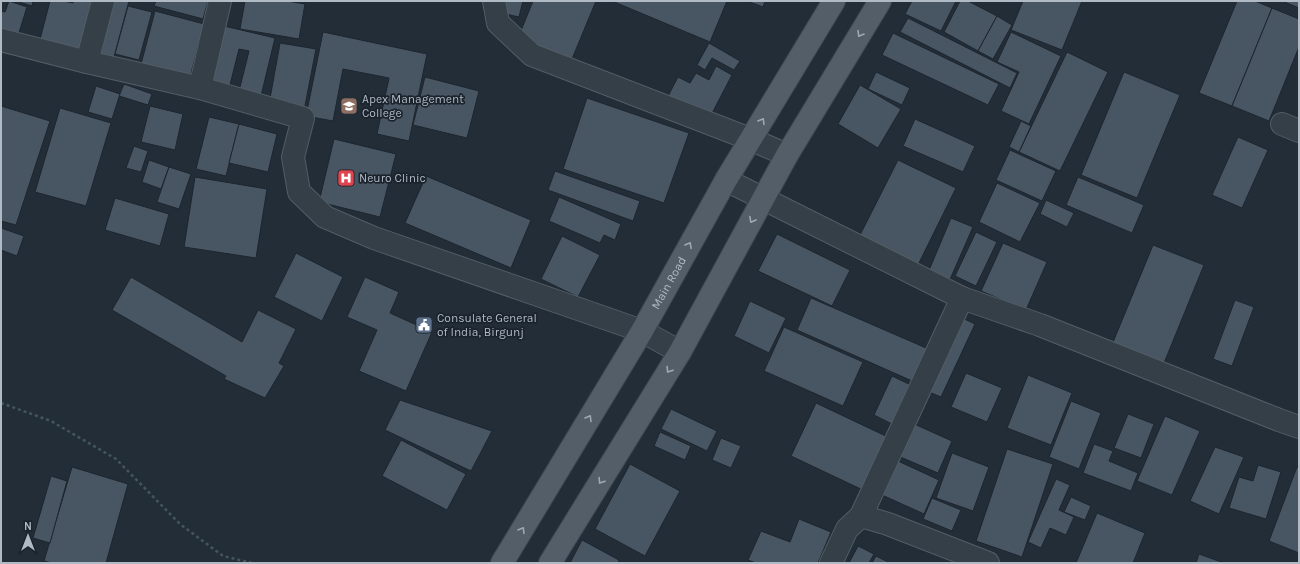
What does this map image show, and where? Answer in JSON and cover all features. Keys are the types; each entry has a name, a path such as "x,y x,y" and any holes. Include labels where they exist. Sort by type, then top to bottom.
{"main road":[{"name":"Main Road","path":"502,563 642,331 726,180 834,1"},
{"path":"550,563 680,352 787,155 880,1"}],"street":[{"path":"87,62 103,1"},
{"path":"200,88 220,1"},
{"path":"494,1 498,23 532,55 750,139 787,155"},
{"path":"1,40 87,62 200,88 303,118 293,157 299,192 325,217 374,238 642,331 680,352"},
{"path":"726,180 962,298 1040,325 1299,427"},
{"path":"831,563 847,529 861,516 962,298"},
{"path":"861,516 888,524 988,563"}],"path":[{"path":"1,403 51,421 116,459 180,524 223,556 252,563"}],"building":[{"path":"9,1 27,7 17,39 1,34 1,11 5,12"},
{"path":"16,1 33,1 32,6"},
{"path":"50,1 64,1 73,3 74,1 95,1 80,57 38,47"},
{"path":"107,1 129,1 113,61 93,55"},
{"path":"156,1 208,1 203,19 154,6"},
{"path":"245,1 287,1 305,4 299,39 240,29"},
{"path":"503,1 523,1 519,17 501,13"},
{"path":"533,1 596,1 572,59 518,38"},
{"path":"612,1 727,1 710,42"},
{"path":"747,1 765,1 763,7"},
{"path":"912,1 956,1 941,31 905,14"},
{"path":"960,1 968,1 997,16 978,51 944,32"},
{"path":"1023,1 1082,1 1062,50 1011,30"},
{"path":"1237,1 1255,1 1272,8 1232,106 1199,93"},
{"path":"1282,1 1299,1 1299,8"},
{"path":"128,6 152,12 139,60 115,54"},
{"path":"1272,8 1299,19 1299,47 1269,121 1232,106"},
{"path":"155,11 204,24 189,81 140,68"},
{"path":"997,16 1012,25 993,59 978,51"},
{"path":"908,18 1017,73 1010,88 900,32"},
{"path":"220,25 275,38 261,96 239,91 249,51 239,49 229,89 205,83"},
{"path":"323,32 427,54 409,141 377,134 389,78 343,69 333,121 306,116"},
{"path":"1011,32 1061,56 1029,124 1001,111 1019,72 997,62"},
{"path":"893,33 999,84 988,105 882,55"},
{"path":"280,43 316,49 304,111 269,104"},
{"path":"709,43 740,61 734,70 712,58 705,70 697,65"},
{"path":"1067,52 1108,72 1060,171 1019,152"},
{"path":"716,66 732,75 709,119 667,98 678,77 690,83 696,73 709,80"},
{"path":"876,72 910,88 902,105 868,89"},
{"path":"1124,72 1180,95 1137,198 1081,175"},
{"path":"425,77 479,91 467,138 413,125"},
{"path":"124,84 152,94 148,105 119,96"},
{"path":"860,85 901,109 878,148 838,124"},
{"path":"96,86 120,94 112,119 88,112"},
{"path":"587,98 689,133 664,203 563,169"},
{"path":"1,106 50,121 16,225 1,221"},
{"path":"150,106 183,114 175,150 141,142"},
{"path":"60,108 111,123 86,206 35,192"},
{"path":"209,117 239,124 226,176 196,169"},
{"path":"915,119 975,146 963,172 903,146"},
{"path":"1021,121 1031,126 1019,152 1009,147"},
{"path":"239,124 277,134 268,172 229,163"},
{"path":"1238,137 1268,150 1242,208 1212,195"},
{"path":"334,139 396,154 380,217 319,202"},
{"path":"134,146 148,151 141,172 126,168"},
{"path":"1010,150 1056,171 1042,201 996,180"},
{"path":"149,160 169,167 161,189 142,182"},
{"path":"898,160 956,188 918,265 859,237"},
{"path":"169,167 191,174 179,209 157,202"},
{"path":"555,171 640,201 633,221 548,190"},
{"path":"426,176 531,220 511,268 405,223"},
{"path":"195,177 267,189 256,258 184,247"},
{"path":"1078,177 1144,205 1132,233 1066,205"},
{"path":"997,183 1040,203 1020,242 979,222"},
{"path":"559,197 621,224 615,240 604,235 600,243 549,221"},
{"path":"115,198 169,214 160,246 105,230"},
{"path":"1046,200 1074,213 1067,227 1040,214"},
{"path":"951,218 973,227 948,284 927,275"},
{"path":"1,228 24,236 17,256 1,250"},
{"path":"976,232 997,242 976,286 955,276"},
{"path":"777,234 850,270 832,306 758,271"},
{"path":"562,236 600,255 578,297 541,279"},
{"path":"1003,243 1047,262 1026,310 981,291"},
{"path":"1153,245 1204,265 1162,368 1111,347"},
{"path":"296,253 343,277 322,321 274,297"},
{"path":"131,277 242,342 258,310 296,329 279,363 284,366 265,398 224,379 226,376 112,310"},
{"path":"365,277 399,292 390,313 432,332 406,391 359,371 377,330 347,317"},
{"path":"811,298 933,351 919,384 797,330"},
{"path":"1235,300 1254,307 1232,366 1213,359"},
{"path":"750,301 786,318 769,353 734,336"},
{"path":"956,315 975,324 941,397 922,389"},
{"path":"784,327 863,362 843,406 764,371"},
{"path":"966,373 1002,388 987,422 951,407"},
{"path":"1028,375 1072,393 1051,445 1007,428"},
{"path":"892,376 915,387 896,426 874,415"},
{"path":"400,400 492,431 471,471 385,430"},
{"path":"1071,401 1101,413 1079,469 1049,457"},
{"path":"816,403 890,438 865,491 791,456"},
{"path":"671,409 717,431 707,451 661,429"},
{"path":"1128,414 1154,424 1141,458 1114,448"},
{"path":"1165,416 1200,431 1172,495 1137,481"},
{"path":"912,423 952,441 938,473 898,456"},
{"path":"660,432 691,446 685,460 654,446"},
{"path":"721,438 741,446 731,468 712,460"},
{"path":"401,440 466,474 447,510 382,476"},
{"path":"1094,444 1113,451 1109,461 1138,473 1131,491 1083,473"},
{"path":"1215,447 1244,457 1219,514 1190,501"},
{"path":"1007,449 1053,464 1022,557 976,541"},
{"path":"952,453 989,467 973,511 936,498"},
{"path":"898,461 939,480 924,514 882,495"},
{"path":"630,464 680,491 645,556 595,529"},
{"path":"1258,465 1281,472 1266,519 1229,508 1239,477 1253,481"},
{"path":"72,467 128,484 106,563 52,563 44,561"},
{"path":"1297,467 1299,468 1299,553 1269,541"},
{"path":"51,476 67,481 50,543 33,538"},
{"path":"1056,479 1070,485 1059,510 1074,517 1066,535 1050,528 1041,548 1028,542"},
{"path":"1071,497 1091,506 1085,520 1064,512"},
{"path":"932,498 961,510 952,531 923,519"},
{"path":"1097,513 1145,533 1133,563 1076,563"},
{"path":"799,519 831,532 818,563 756,563 748,560 761,531 790,542"},
{"path":"582,540 619,560 618,563 570,563"},
{"path":"858,546 874,554 869,563 849,563"},
{"path":"1199,554 1224,563 1196,563"},
{"path":"876,556 888,562 888,563 872,563"}],"place":[{"name":"Apex Management College","path":"349,106"},
{"name":"Neuro Clinic","path":"346,178"},
{"name":"Consulate General of India, Birgunj","path":"424,325"}]}
